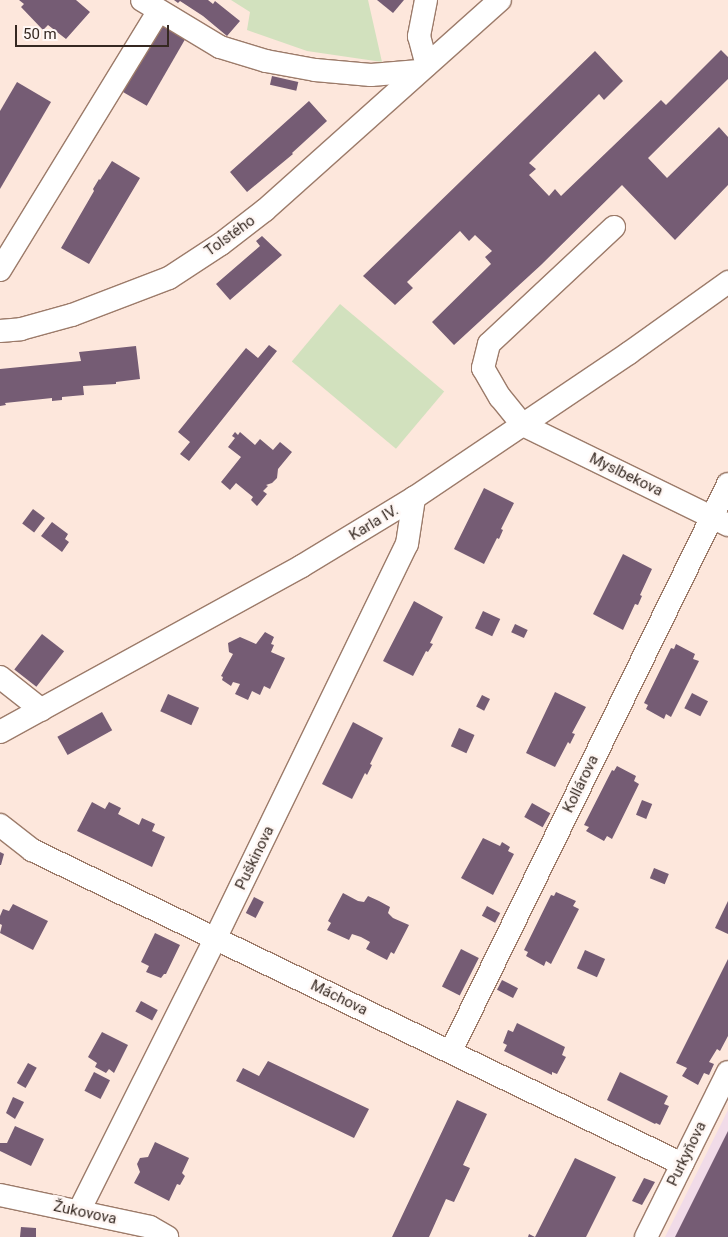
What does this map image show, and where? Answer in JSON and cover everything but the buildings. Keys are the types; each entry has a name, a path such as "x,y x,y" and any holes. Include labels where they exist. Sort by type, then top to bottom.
{"street":[{"path":"0,270 150,5 220,47 266,61 315,70 371,75 423,68 419,36 426,0"},
{"name":"Tolstého","path":"0,331 21,329 72,315 169,278 221,244 265,210 500,0"},
{"path":"523,425 500,397 483,368 489,344 614,227"},
{"name":"Karla IV.","path":"0,732 302,566 414,498 523,425 728,282"},
{"name":"Myslbekova","path":"523,425 720,522"},
{"name":"Kollárova","path":"451,1051 720,522 728,484"},
{"name":"Puškinova","path":"78,1212 216,939 407,544 414,498"},
{"path":"0,677 42,710"},
{"name":"Máchova","path":"0,825 32,850 682,1164"},
{"name":"Purkyňova","path":"646,1237 728,1072"},
{"name":"Žukovova","path":"0,1195 78,1212 106,1227 150,1227 167,1237"}],"shaded area":[{"path":"728,1110 728,1237 665,1237"}],"green space":[{"path":"231,0 368,0 382,62 307,51 247,30 250,12"},
{"path":"340,304 444,391 396,449 292,361"}]}
